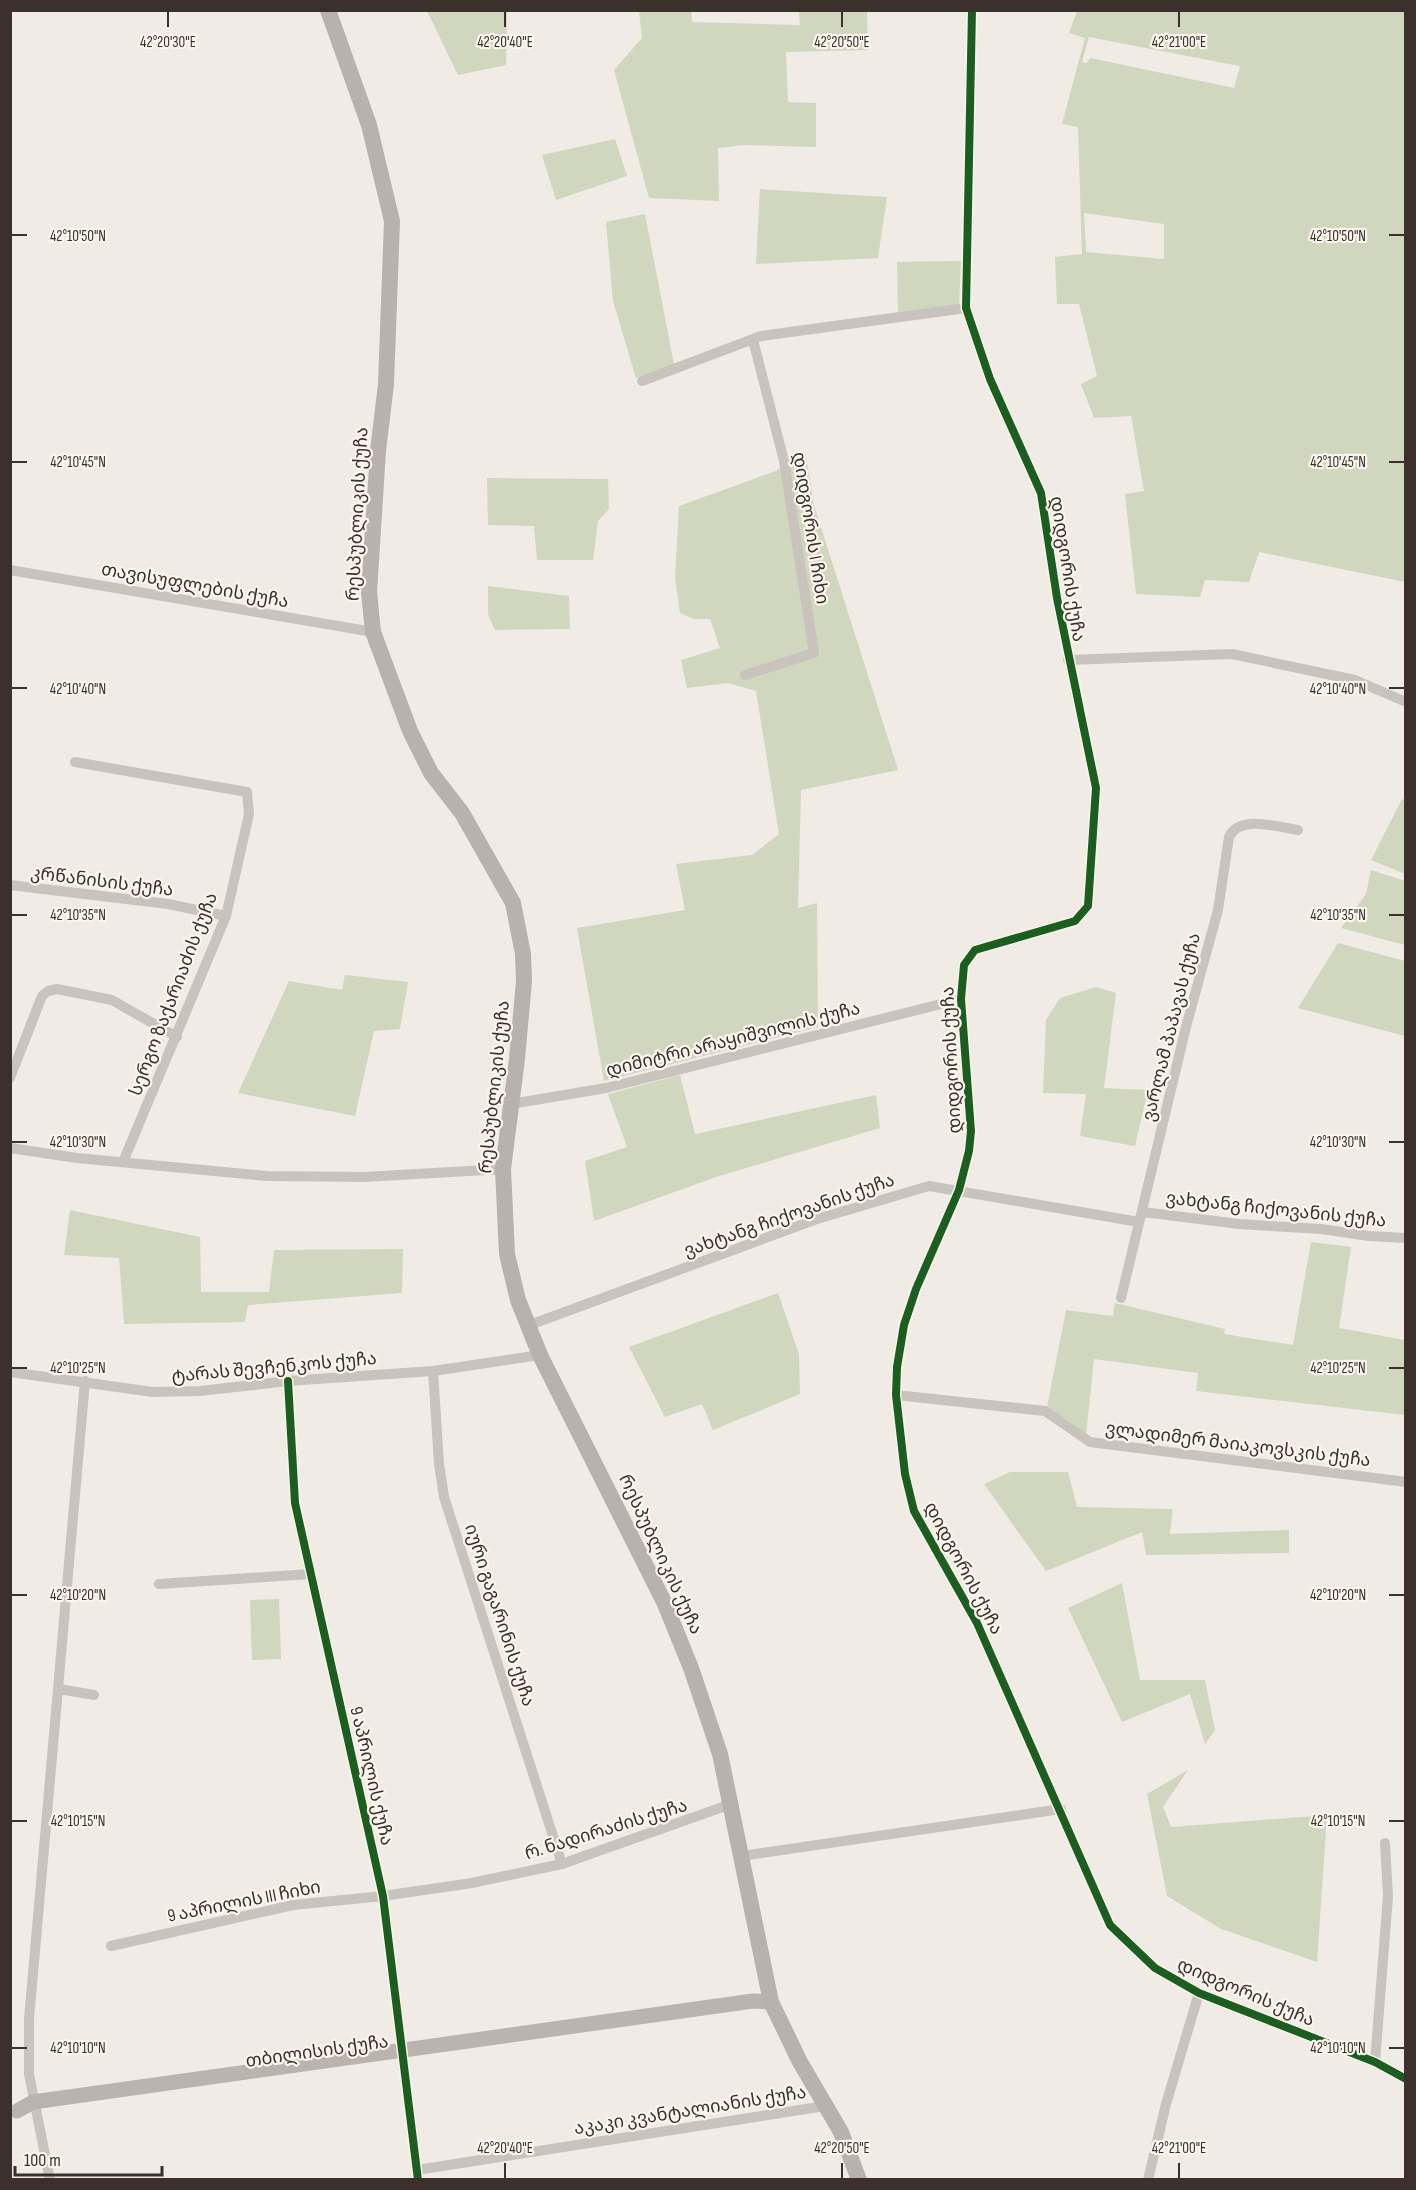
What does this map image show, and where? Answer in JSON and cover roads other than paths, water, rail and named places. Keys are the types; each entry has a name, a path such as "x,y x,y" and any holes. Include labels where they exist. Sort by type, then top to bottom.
{"main road":[{"name":"რესპუბლიკის ქუჩა","path":"328,10 369,125 392,221 386,384 378,451 369,592 373,632 410,731 431,773 462,813 513,903 523,954 524,981 503,1169 507,1254 527,1326 665,1604 691,1668 720,1754 742,1856 767,2003 841,2132 859,2180"}],"street":[{"name":"დიდგორის ქუჩა","path":"972,10 966,308 990,379 1041,493 1068,660 1096,788 1088,906 1075,921 975,950 964,965 961,999 971,1131 969,1151 959,1190 916,1289 904,1325 897,1367 897,1395 905,1474 914,1511 977,1623 1061,1809 1110,1925 1155,1968 1199,1992 1375,2062 1406,2079"},
{"path":"642,381 753,340 966,308"},
{"name":"დიდგორის I ჩიხი","path":"745,675 814,653 784,461 753,340"},
{"name":"თავისუფლების ქუჩა","path":"10,570 373,632"},
{"path":"1068,660 1232,654 1355,680 1406,702"},
{"name":"სერგო ზაქარიაძის ქუჩა","path":"75,762 247,792 249,814 226,916 123,1162"},
{"name":"ვარლამ პაპავას ქუჩა","path":"1121,1299 1186,1027 1218,910 1228,837 1232,829 1242,824 1298,830"},
{"name":"კრწანისის ქუჩა","path":"10,885 168,904 226,916"},
{"path":"10,1078 42,996 48,991 57,989 112,1000 177,1037"},
{"name":"დიმიტრი არაყიშვილის ქუჩა","path":"511,1104 606,1088 961,999"},
{"path":"10,1148 267,1176 364,1177 503,1169"},
{"name":"ვახტანგ ჩიქოვანის ქუჩა","path":"527,1326 817,1219 929,1186 1141,1217 1322,1229 1369,1236 1406,1238"},
{"name":"ტარას შევჩენკოს ქუჩა","path":"10,1372 153,1392 200,1391 288,1381 433,1371 540,1355"},
{"name":"იური გაგარინის ქუჩა","path":"433,1371 439,1464 444,1497 562,1864"},
{"path":"50,2180 29,2074 29,2019 85,1381"},
{"name":"9 აპრილის ქუჩა","path":"288,1381 295,1503 383,1896 417,2175"},
{"name":"ვლადიმერ მაიაკოვსკის ქუჩა","path":"897,1395 1046,1411 1090,1442 1406,1482"},
{"path":"159,1584 311,1574"},
{"path":"59,1689 94,1695"},
{"name":"რ. ნადირაძის ქუჩა","path":"383,1896 472,1883 562,1864 731,1804"},
{"path":"742,1856 1061,1809"},
{"path":"1375,2062 1388,1896 1385,1843"},
{"name":"9 აპრილის III ჩიხი","path":"111,1946 293,1905 383,1896"},
{"path":"1148,2180 1166,2104 1199,1992"},
{"name":"თბილისის ქუჩა","path":"14,2111 403,2054 757,2010 767,2003"},
{"name":"აკაკი კვანტალიანის ქუჩა","path":"417,2175 825,2106"}]}
